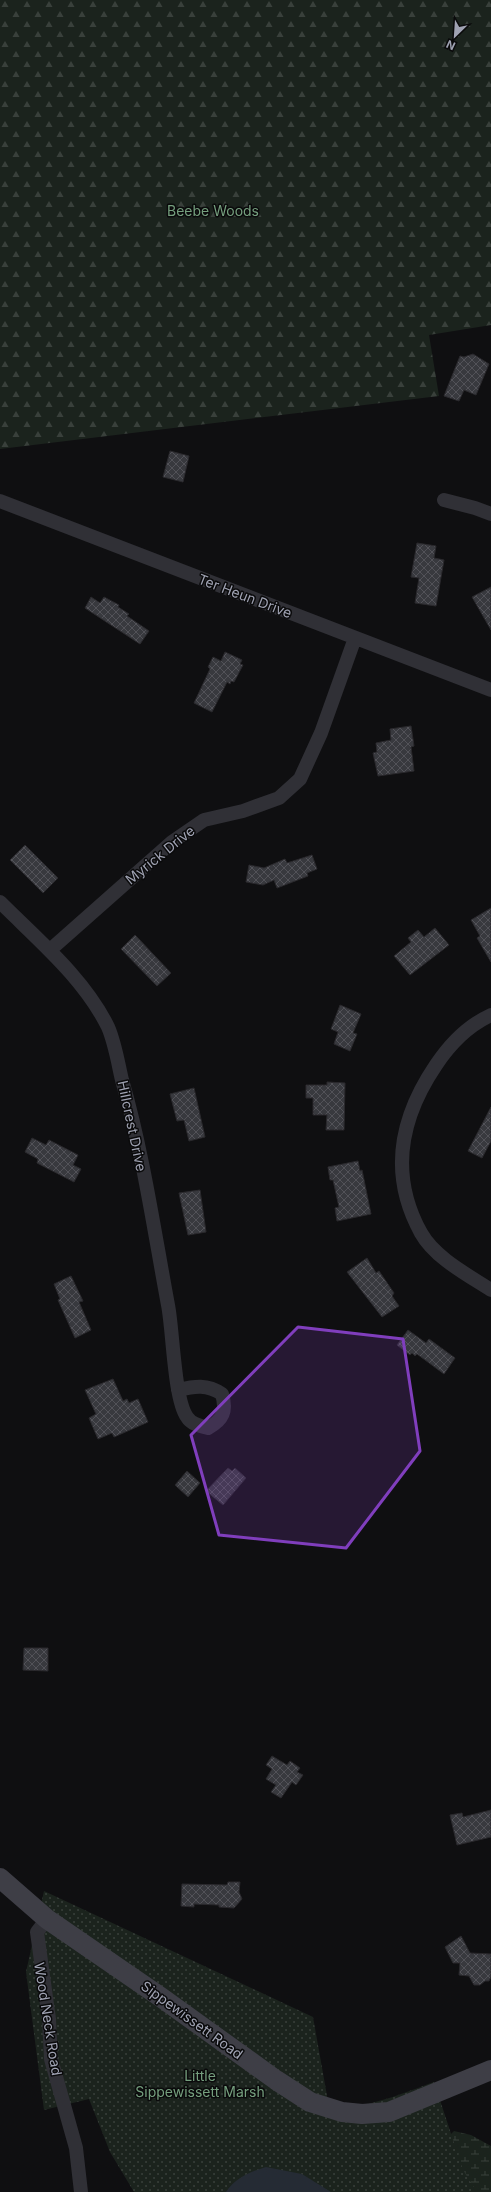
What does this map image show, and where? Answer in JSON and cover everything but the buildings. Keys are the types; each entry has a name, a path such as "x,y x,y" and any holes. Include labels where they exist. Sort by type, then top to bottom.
{"main road":[{"name":"Sippewissett Road","path":"0,1878 47,1919 162,1998 276,2080 310,2102 342,2112 362,2114 389,2112 491,2070"}],"street":[{"path":"444,500 491,514"},
{"name":"Ter Heun Drive","path":"0,501 491,690"},
{"name":"Myrick Drive","path":"50,950 172,842 204,820 243,811 279,798 300,780 320,733 355,638"},
{"name":"Hillcrest Drive","path":"0,902 30,934 50,950 85,991 108,1028 131,1110 171,1320 178,1390"},
{"path":"491,1015 480,1020 450,1044 420,1088 405,1127 401,1166 408,1204 422,1234 446,1260 491,1290"},
{"name":"Wood Neck Road","path":"47,1919 37,1932 49,2019 51,2058 76,2148 81,2192"}],"highlighted area":[{"path":"298,1327 403,1339 420,1451 346,1548 219,1535 191,1435"}],"green space":[{"name":"Beebe Woods","path":"0,0 491,0 491,325 429,335 439,396 0,449"},
{"name":"Little Sippewissett Marsh","path":"44,1891 313,2017 329,2107 369,2104 434,2082 463,2170 477,2192 134,2192 110,2152 89,2099 44,2110 26,1972"},
{"path":"454,2131 471,2135 491,2146 491,2192 450,2192 449,2136"}],"shaded area":[{"path":"266,2167 302,2174 331,2192 226,2192 238,2179"}]}
